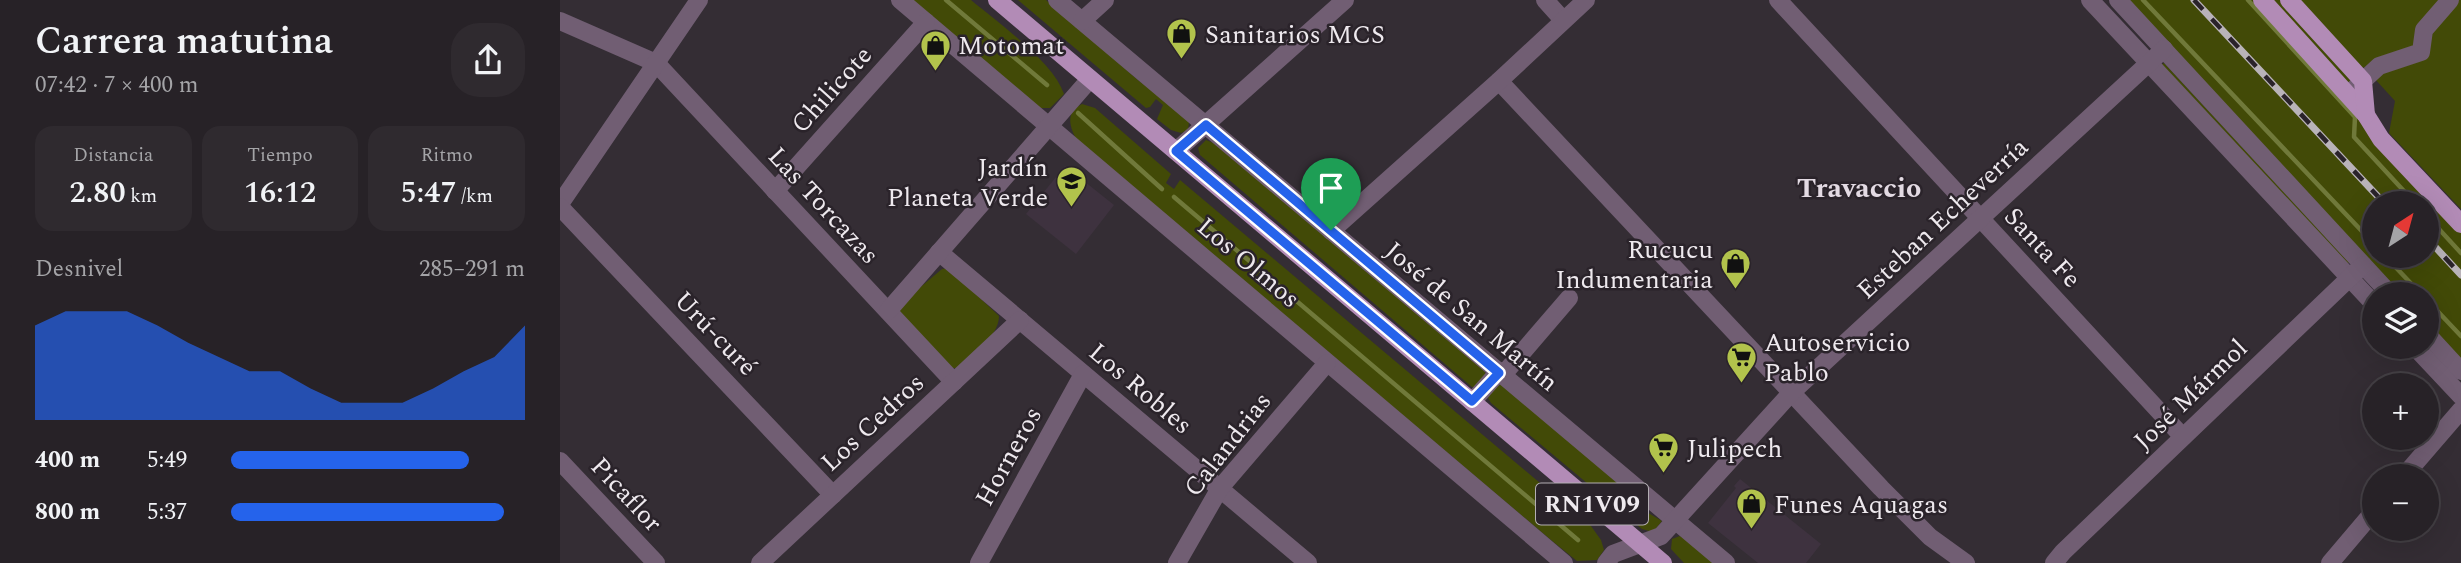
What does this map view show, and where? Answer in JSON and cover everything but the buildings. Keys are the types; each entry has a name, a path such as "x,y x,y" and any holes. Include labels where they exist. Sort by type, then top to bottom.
{"main road":[{"name":"RN1V09","path":"997,0 1663,563"},
{"path":"2262,0 2366,115 2381,139 2461,224"},
{"path":"2289,0 2363,81 2366,115"},
{"path":"2308,51 2323,37"}],"street":[{"path":"560,206 699,0"},
{"name":"Los Olmos","path":"900,0 1564,563"},
{"name":"José de San Martín","path":"1057,0 1726,563"},
{"path":"1082,21 1105,0"},
{"path":"1176,151 1345,0"},
{"path":"1545,0 1563,20"},
{"path":"1331,230 1586,0"},
{"name":"Santa Fe","path":"1778,0 2183,437"},
{"path":"2090,0 2362,291"},
{"path":"2118,0 2362,264"},
{"path":"2347,95 2379,66 2421,52 2424,30 2450,0"},
{"path":"560,21 656,63"},
{"name":"Chilicote","path":"775,191 926,22"},
{"name":"Esteban Echeverría","path":"1606,563 1613,554 1661,536 1791,393 2164,49"},
{"name":"Las Torcazas","path":"656,63 954,382"},
{"path":"888,311 1090,79"},
{"path":"1499,81 1881,488 1930,537 1966,563"},
{"name":"Urú-curé","path":"560,206 833,495"},
{"name":"Los Robles","path":"939,253 1308,563"},
{"name":"José Mármol","path":"2054,563 2063,551 2362,266"},
{"path":"2366,268 2379,282"},
{"path":"1472,401 1499,373 1508,369 1569,298"},
{"name":"Los Cedros","path":"760,563 1020,320"},
{"path":"2439,347 2461,371"},
{"path":"2426,359 2461,396"},
{"name":"Calandrias","path":"1177,563 1220,488 1327,363"},
{"name":"Horneros","path":"979,563 1083,374"},
{"path":"2414,464 2461,410"},
{"name":"Picaflor","path":"560,461 656,563"},
{"path":"2329,563 2362,525"}],"shaded area":[{"name":"Jardín Planeta Verde","path":"1065,166 1114,205 1076,254 1026,214"},
{"path":"1740,479 1821,544 1806,563 1758,563 1708,523"}],"green space":[{"path":"910,0 971,0 1037,56 1049,69 1064,94 1050,108 1040,108"},
{"path":"1018,0 1046,0 1139,81 1174,106 1189,122 1188,130 1181,133 1171,130 1157,119 1163,105 1156,99 1146,108"},
{"path":"2118,0 2461,0 2461,209 2389,133 2395,101 2364,67 2356,74 2366,115 2432,191 2362,191 2362,264"},
{"path":"2164,63 2349,262 2346,265 2161,65"},
{"path":"1082,104 1095,108 1171,174 1166,183 1174,189 1180,180 1591,526 1601,540 1604,550 1597,560 1577,561 1078,142 1070,121 1073,112"},
{"path":"1206,140 1216,144 1476,362 1485,372 1486,379 1479,387 1472,387 1200,155 1198,148"},
{"path":"2440,200 2461,224 2461,371 2439,347 2439,282 2379,282 2366,268 2440,268"},
{"path":"948,268 999,316 998,324 989,338 957,368 952,368 900,315 904,301 942,269"},
{"path":"1501,384 1612,477 1638,507 1662,521 1653,532 1642,529 1491,403 1488,398 1492,390"},
{"path":"1680,536 1694,544 1715,563 1684,563 1671,549 1672,539"}],"waterway":[{"path":"946,0 1047,85"},
{"path":"2143,0 2362,231"},
{"path":"2248,0 2355,117 2354,137 2404,191"},
{"path":"1078,113 1162,189"},
{"path":"1174,197 1578,540"},
{"path":"2440,230 2461,253"},
{"path":"2396,268 2410,282"},
{"path":"2439,313 2461,336"}],"railway":[{"path":"2194,0 2373,191"},
{"path":"2440,252 2461,275"}],"place":[{"name":"Sanitarios MCS","path":"1182,61"},
{"name":"Motomat","path":"935,72"},
{"name":"Jardín Planeta Verde","path":"1071,209"},
{"name":"Rucucu Indumentaria","path":"1736,291"},
{"name":"Autoservicio Pablo","path":"1741,384"},
{"name":"Julipech","path":"1664,475"},
{"name":"Funes Aquagas","path":"1751,531"}],"district":[{"name":"Travaccio","path":"1859,187"}],"route":[{"path":"1206,125 1331,230 1499,373 1472,401 1176,151 1206,125"}]}
